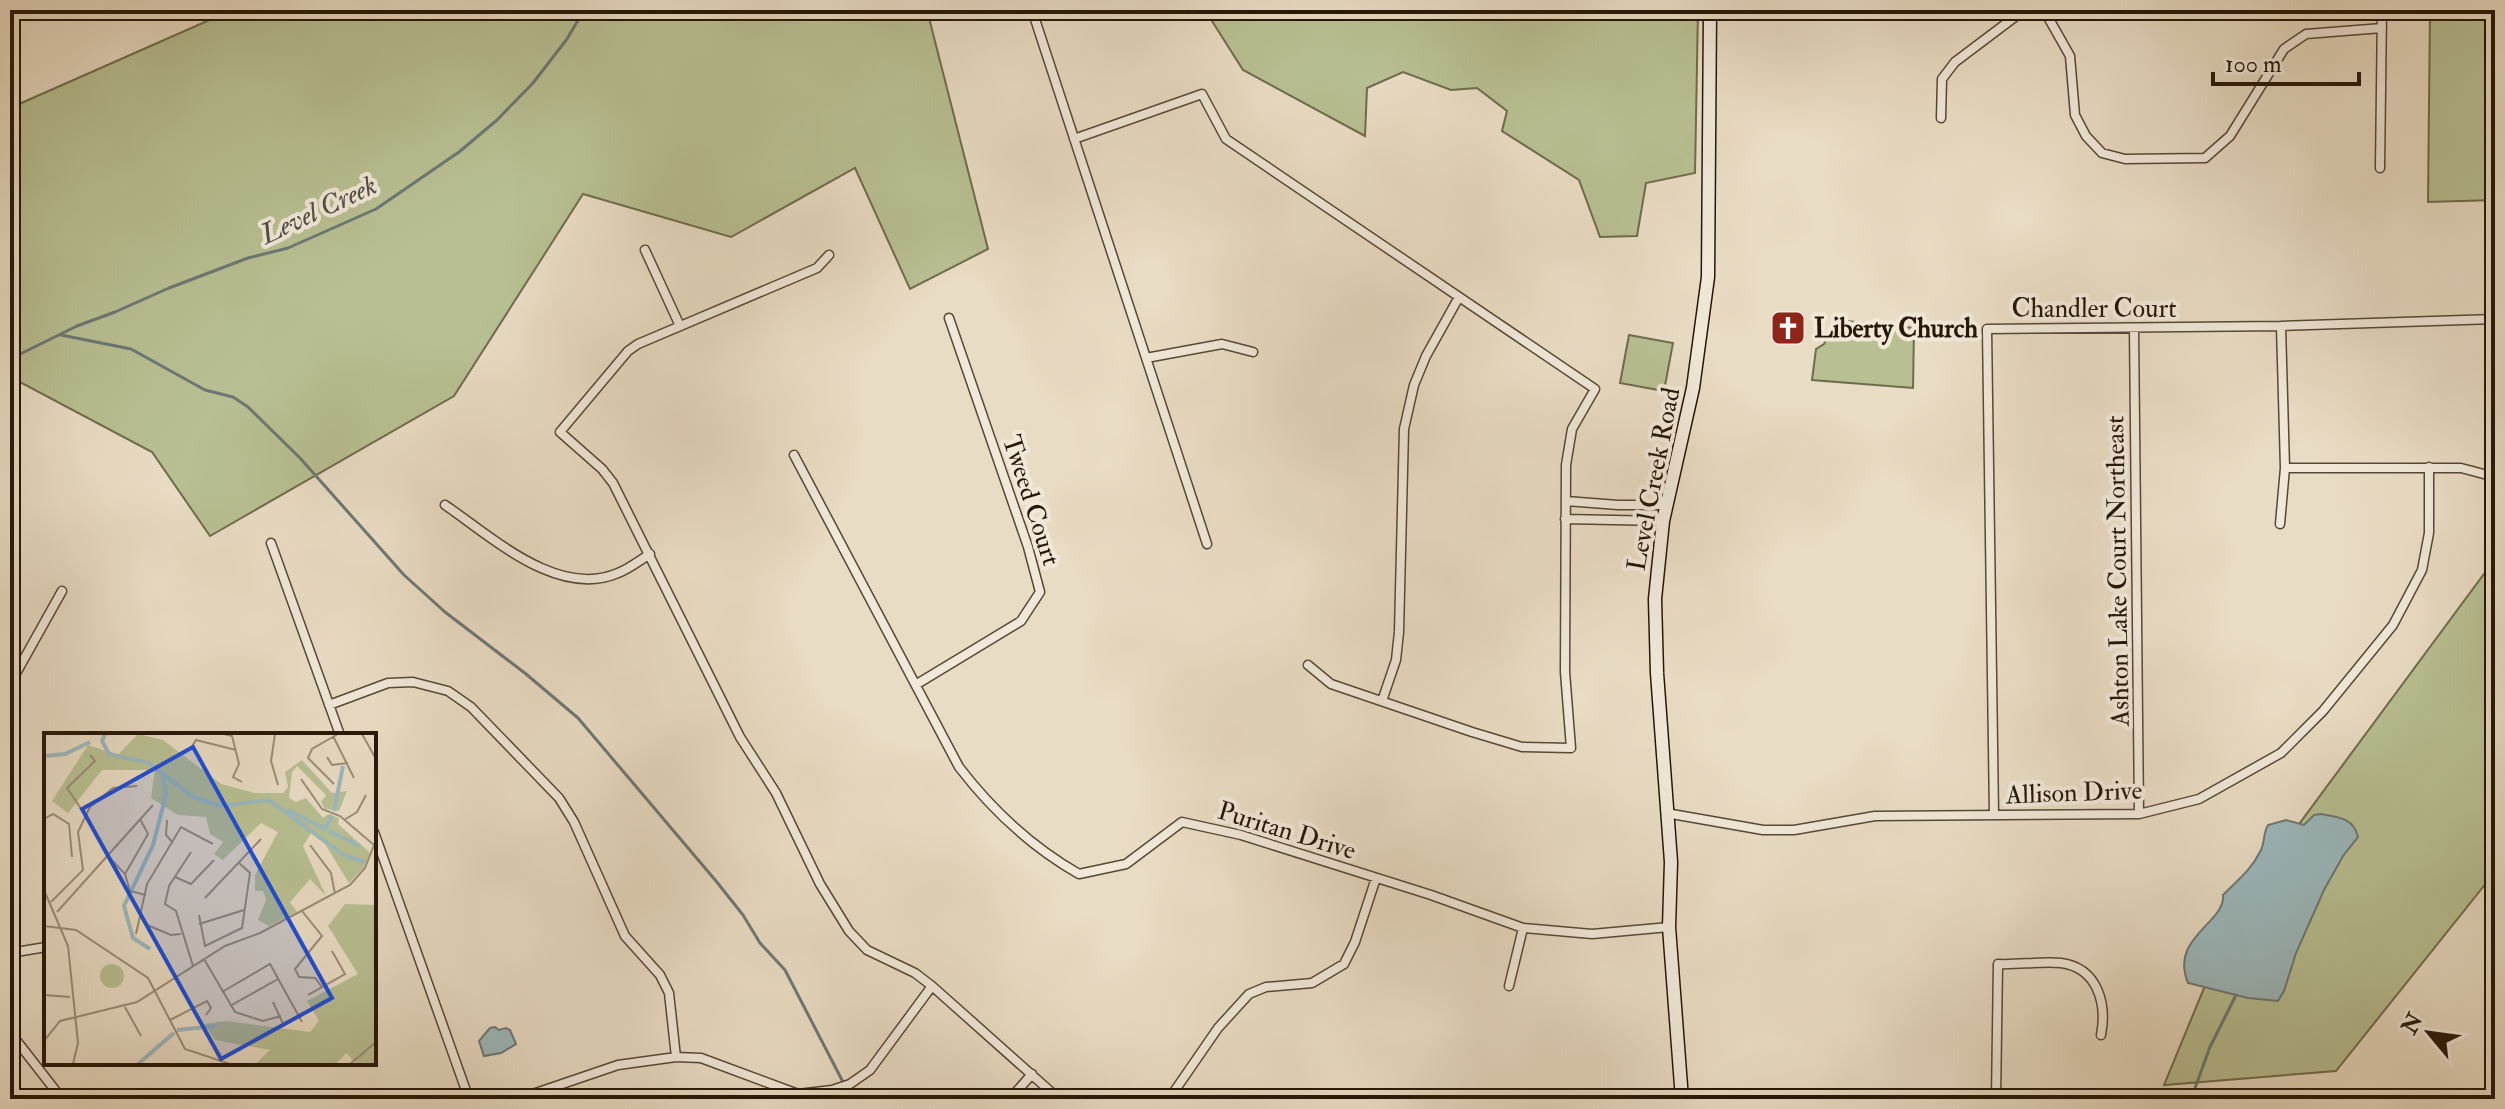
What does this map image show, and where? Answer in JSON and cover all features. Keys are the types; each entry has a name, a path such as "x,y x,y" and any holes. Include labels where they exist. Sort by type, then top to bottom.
{"street":[{"path":"1032,10 1207,544"},
{"name":"Level Creek Road","path":"1682,1099 1669,927 1671,862 1655,599 1663,521 1693,388 1708,277 1710,10"},
{"path":"1941,118 1942,79 1955,62 2024,10"},
{"path":"2044,10 2070,56 2075,115 2086,136 2102,153 2125,159 2205,158 2230,136 2284,49 2306,34 2382,28"},
{"path":"2380,168 2382,10"},
{"path":"1074,139 1202,94 1226,139 1595,389 1572,429 1566,465 1565,672 1571,748 1522,747 1331,684 1308,665"},
{"path":"645,250 680,326"},
{"path":"829,255 817,268 654,336 628,351 560,432 608,476 740,737 776,793 820,884 849,931 867,950 915,973 932,986 1059,1099"},
{"path":"1382,701 1396,660 1399,632 1404,429 1420,371 1459,297"},
{"name":"Tweed Court","path":"917,684 1021,621 1040,592 1023,533 949,318"},
{"name":"Chandler Court","path":"1994,815 1987,329 2281,326 2495,319"},
{"path":"2280,524 2285,468 2281,326"},
{"name":"Ashton Lake Court Northeast","path":"2134,328 2139,814"},
{"path":"1146,358 1222,344 1253,352"},
{"name":"Puritan Drive","path":"794,455 959,767 982,798 1049,857 1079,874 1126,864 1182,822 1241,835 1523,928 1592,934 1669,927"},
{"name":"Allison Drive","path":"1666,813 1763,830 1794,830 1875,816 2139,814 2199,799 2281,753 2323,711 2393,625 2422,570 2429,533 2429,467"},
{"path":"2285,468 2461,468 2495,477"},
{"path":"1566,501 1666,505"},
{"path":"445,505 542,570 559,576 576,580 596,579 618,573 650,554"},
{"path":"1565,519 1663,521"},
{"path":"271,543 339,733"},
{"path":"10,684 62,591"},
{"path":"329,705 388,683 413,682 448,691 471,707 559,798 574,822 625,936 660,975 669,993 676,1057"},
{"path":"376,838 469,1099"},
{"path":"1169,1099 1218,1028 1249,994 1266,987 1312,983 1344,964 1355,942 1376,878"},
{"path":"1509,986 1523,928"},
{"path":"10,953 44,947"},
{"path":"1996,1099 1998,964 2060,963 2075,967 2089,977 2100,992 2105,1016 2101,1035"},
{"path":"518,1099 618,1065 676,1057 701,1058 798,1094 832,1090 850,1084 870,1070 932,986"},
{"path":"10,1024 16,1040 62,1099"},
{"path":"1010,1099 1032,1074"}],"green space":[{"path":"232,10 927,10 988,249 910,289 855,168 731,237 583,194 454,396 210,536 152,452 20,382 10,398 10,108"},
{"path":"1205,10 1698,10 1695,173 1646,183 1637,236 1600,237 1579,180 1502,131 1507,111 1477,88 1451,90 1403,72 1367,88 1365,136 1243,70"},
{"path":"2430,10 2495,10 2495,200 2428,202"},
{"path":"1836,320 1914,328 1913,388 1812,380 1816,349 1824,344"},
{"path":"1629,335 1673,343 1664,391 1620,383"},
{"path":"2495,559 2495,872 2336,1071 2164,1085 2237,908"}],"water":[{"path":"2314,815 2349,822 2358,837 2324,890 2278,1001 2248,998 2188,983 2184,967 2192,942 2222,905 2223,895 2257,857 2268,825 2286,820 2304,825"},
{"path":"490,1028 510,1030 516,1044 501,1053 484,1056 479,1041"}],"waterway":[{"name":"Level Creek","path":"10,359 77,326 169,288 248,258 288,248 376,209 459,152 497,120 533,83 567,39 584,10"},
{"path":"61,335 131,349 205,390 233,397 248,407 300,458 404,575 445,612 578,718 716,881 760,943 785,970 843,1082"},
{"path":"2191,1099 2210,1047 2236,995"},
{"path":"847,1089 854,1099"}],"place":[{"name":"Liberty Church","path":"1788,328"}]}
